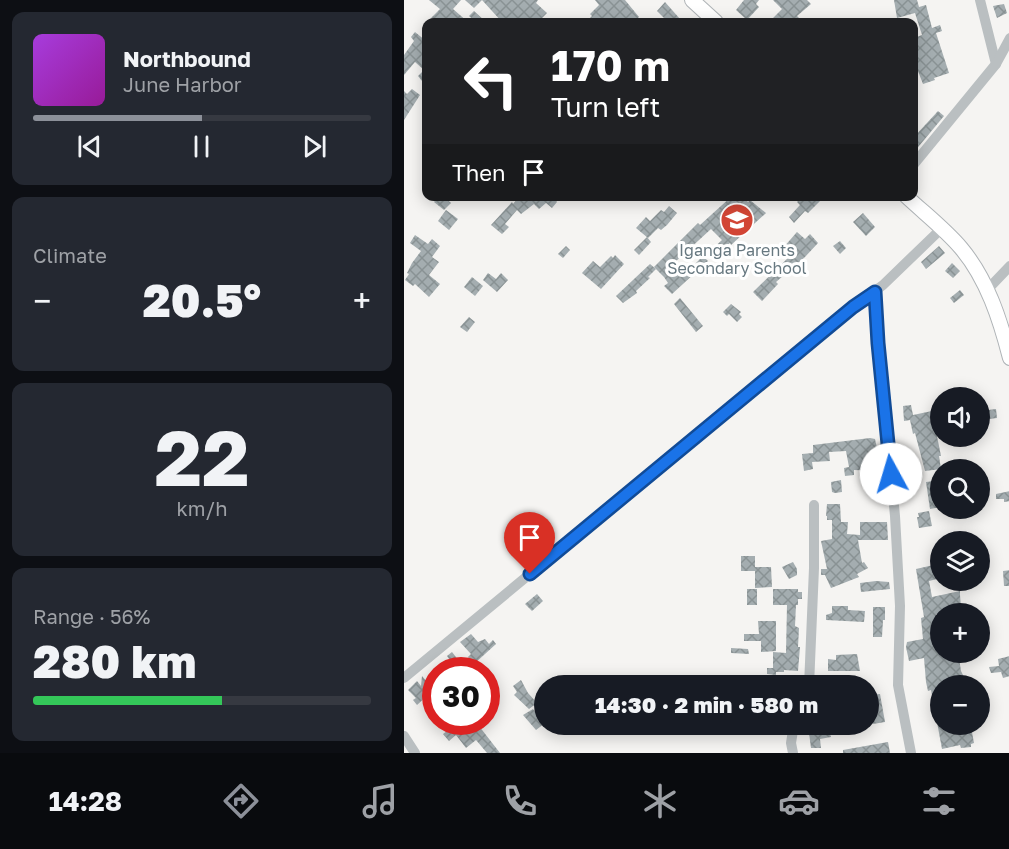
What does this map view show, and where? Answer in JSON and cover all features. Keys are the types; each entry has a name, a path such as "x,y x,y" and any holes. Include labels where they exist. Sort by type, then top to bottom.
{"main road":[{"path":"692,0 712,18"},
{"path":"911,201 960,247 975,267 1004,333 1010,358"}],"street":[{"path":"980,0 996,64"},
{"path":"918,159 996,64 1010,38"},
{"path":"404,678 853,307 875,292 941,229"},
{"path":"987,290 1010,266"},
{"path":"875,292 895,516 900,606 898,685 911,753"},
{"path":"809,675 814,505"},
{"path":"792,735 793,753"},
{"path":"404,736 415,753"}],"building":[{"path":"429,0 461,0 453,9 463,18 431,18 440,9"},
{"path":"465,0 482,0 474,8"},
{"path":"482,0 538,0 536,3 547,13 542,18 498,18"},
{"path":"595,0 625,0 639,17 590,18 592,16 590,14 599,5"},
{"path":"744,0 759,0 756,4 759,7 749,18 745,18 736,10"},
{"path":"773,0 807,0 811,4 797,16 799,18 773,18 782,9"},
{"path":"894,0 917,0 919,7 926,5 932,28 940,25 942,31 936,33 949,73 923,84 918,71 918,36 922,35 918,18 915,13 897,18"},
{"path":"665,2 679,18 664,18 657,11"},
{"path":"1004,4 1007,13 997,18 993,6"},
{"path":"474,11 482,18 471,18 469,16"},
{"path":"415,32 422,38 422,68 415,62 404,75 404,55 414,41 411,37"},
{"path":"412,89 420,95 404,120 404,91 407,94"},
{"path":"938,111 944,116 918,147 918,133"},
{"path":"449,201 451,203 444,210 434,202"},
{"path":"516,201 557,202 552,208 546,203 539,209 534,204 521,214 517,210 505,224 509,227 502,234 491,225 512,202 513,204"},
{"path":"726,201 751,201 766,213 713,258 708,253 722,240 711,229 673,264 683,276 703,256 708,261 672,294 664,286 668,283 664,277 654,267 698,223 700,225"},
{"path":"820,201 808,213 805,211 794,223 789,217 800,205 797,202"},
{"path":"669,206 677,213 661,230 658,228 648,238 636,228 646,217 650,221 661,210 664,212"},
{"path":"446,210 458,219 449,230 438,221"},
{"path":"863,213 875,227 866,236 853,222"},
{"path":"797,232 805,239 810,234 818,243 776,282 778,284 762,301 753,292 791,255 783,248"},
{"path":"415,235 428,244 432,239 440,246 432,257 439,262 429,275 440,284 429,297 415,284 413,286 405,280 412,263 421,251 410,243"},
{"path":"647,237 651,242 639,255 634,250"},
{"path":"840,241 846,248 840,254 833,246"},
{"path":"566,246 570,250 563,258 558,254"},
{"path":"939,246 945,253 926,269 921,262"},
{"path":"615,255 624,264 601,289 582,273 593,261 600,267"},
{"path":"952,263 960,271 953,278 945,271"},
{"path":"650,264 656,269 648,277 650,278 636,291 637,293 623,303 616,296"},
{"path":"488,273 496,279 501,273 508,280 497,292 483,280"},
{"path":"472,277 483,286 475,296 464,287"},
{"path":"960,290 964,295 954,303 950,298"},
{"path":"680,298 703,326 696,332 674,304"},
{"path":"731,304 741,312 739,314 742,317 737,322 729,314 727,316 723,312"},
{"path":"469,317 475,322 467,332 460,327"},
{"path":"911,405 913,415 930,411 930,447 939,447 941,456 939,459 930,459 930,470 925,471 910,420 904,421 903,406"},
{"path":"996,409 997,418 990,419 990,410"},
{"path":"875,439 879,457 882,457 883,471 854,470 854,475 845,476 844,468 849,467 846,451 829,452 830,461 812,462 813,469 804,471 802,454 813,453 813,445"},
{"path":"841,480 842,492 832,492 831,482"},
{"path":"930,481 930,509 926,482"},
{"path":"1010,491 1010,501 1004,502 1004,499 996,499 996,494"},
{"path":"827,504 840,504 841,522 848,522 847,534 860,535 860,522 887,522 888,540 858,540 862,563 864,562 868,568 857,574 859,577 831,588 825,575 821,575 821,569 827,569 821,541 832,539 832,520 827,520 826,516"},
{"path":"929,511 932,526 919,528 918,513"},
{"path":"741,556 755,556 755,567 771,567 772,587 755,588 755,571 741,571"},
{"path":"793,562 797,575 789,579 782,567"},
{"path":"930,566 929,581 932,597 960,591 961,603 930,603 930,663 960,663 963,675 930,675 930,690 928,691 924,658 909,661 906,647 907,642 923,639 921,618 924,617 916,569"},
{"path":"1010,570 1010,586 1004,586 1003,571"},
{"path":"889,582 890,589 861,592 860,583"},
{"path":"747,589 757,589 757,605 747,605"},
{"path":"773,589 798,589 798,592 802,592 802,599 798,599 798,605 796,605 795,626 799,628 798,647 800,647 798,671 784,670 784,672 776,672 776,675 767,674 767,668 773,668 773,652 786,653 787,605 773,605"},
{"path":"537,594 543,601 532,611 525,604"},
{"path":"832,606 848,606 848,610 865,611 864,622 826,620 826,615 832,613"},
{"path":"873,607 885,607 882,637 873,637"},
{"path":"758,621 776,621 776,651 761,652 761,641 744,641 744,634 759,634"},
{"path":"471,634 478,642 485,639 489,644 493,640 496,644 482,657 468,657 471,654 460,642"},
{"path":"731,648 748,649 749,654 731,653"},
{"path":"452,652 456,657 448,657"},
{"path":"857,654 860,671 828,671 828,659 836,660 836,655"},
{"path":"1010,656 1010,676 1003,678 1001,672 991,673 989,667 999,666 998,659"},
{"path":"422,676 422,700 417,705 413,700 416,698 408,690 417,681 421,686"},
{"path":"521,680 534,700 534,705 529,709 514,695 517,692 513,686"},
{"path":"879,694 885,722 879,723"},
{"path":"533,709 534,728 523,715"},
{"path":"444,735 456,735 449,741"},
{"path":"456,735 486,735 500,753 487,753 476,740 466,748"},
{"path":"809,735 830,735 831,737 820,739 821,748 811,748"},
{"path":"939,735 972,735 974,743 971,747 961,748 960,745 942,749"},
{"path":"888,742 890,753 843,753 843,750"}],"place":[{"name":"Iganga Parents Secondary School","path":"737,220"}],"route":[{"path":"530,574 853,307 875,292 891,474"}]}
